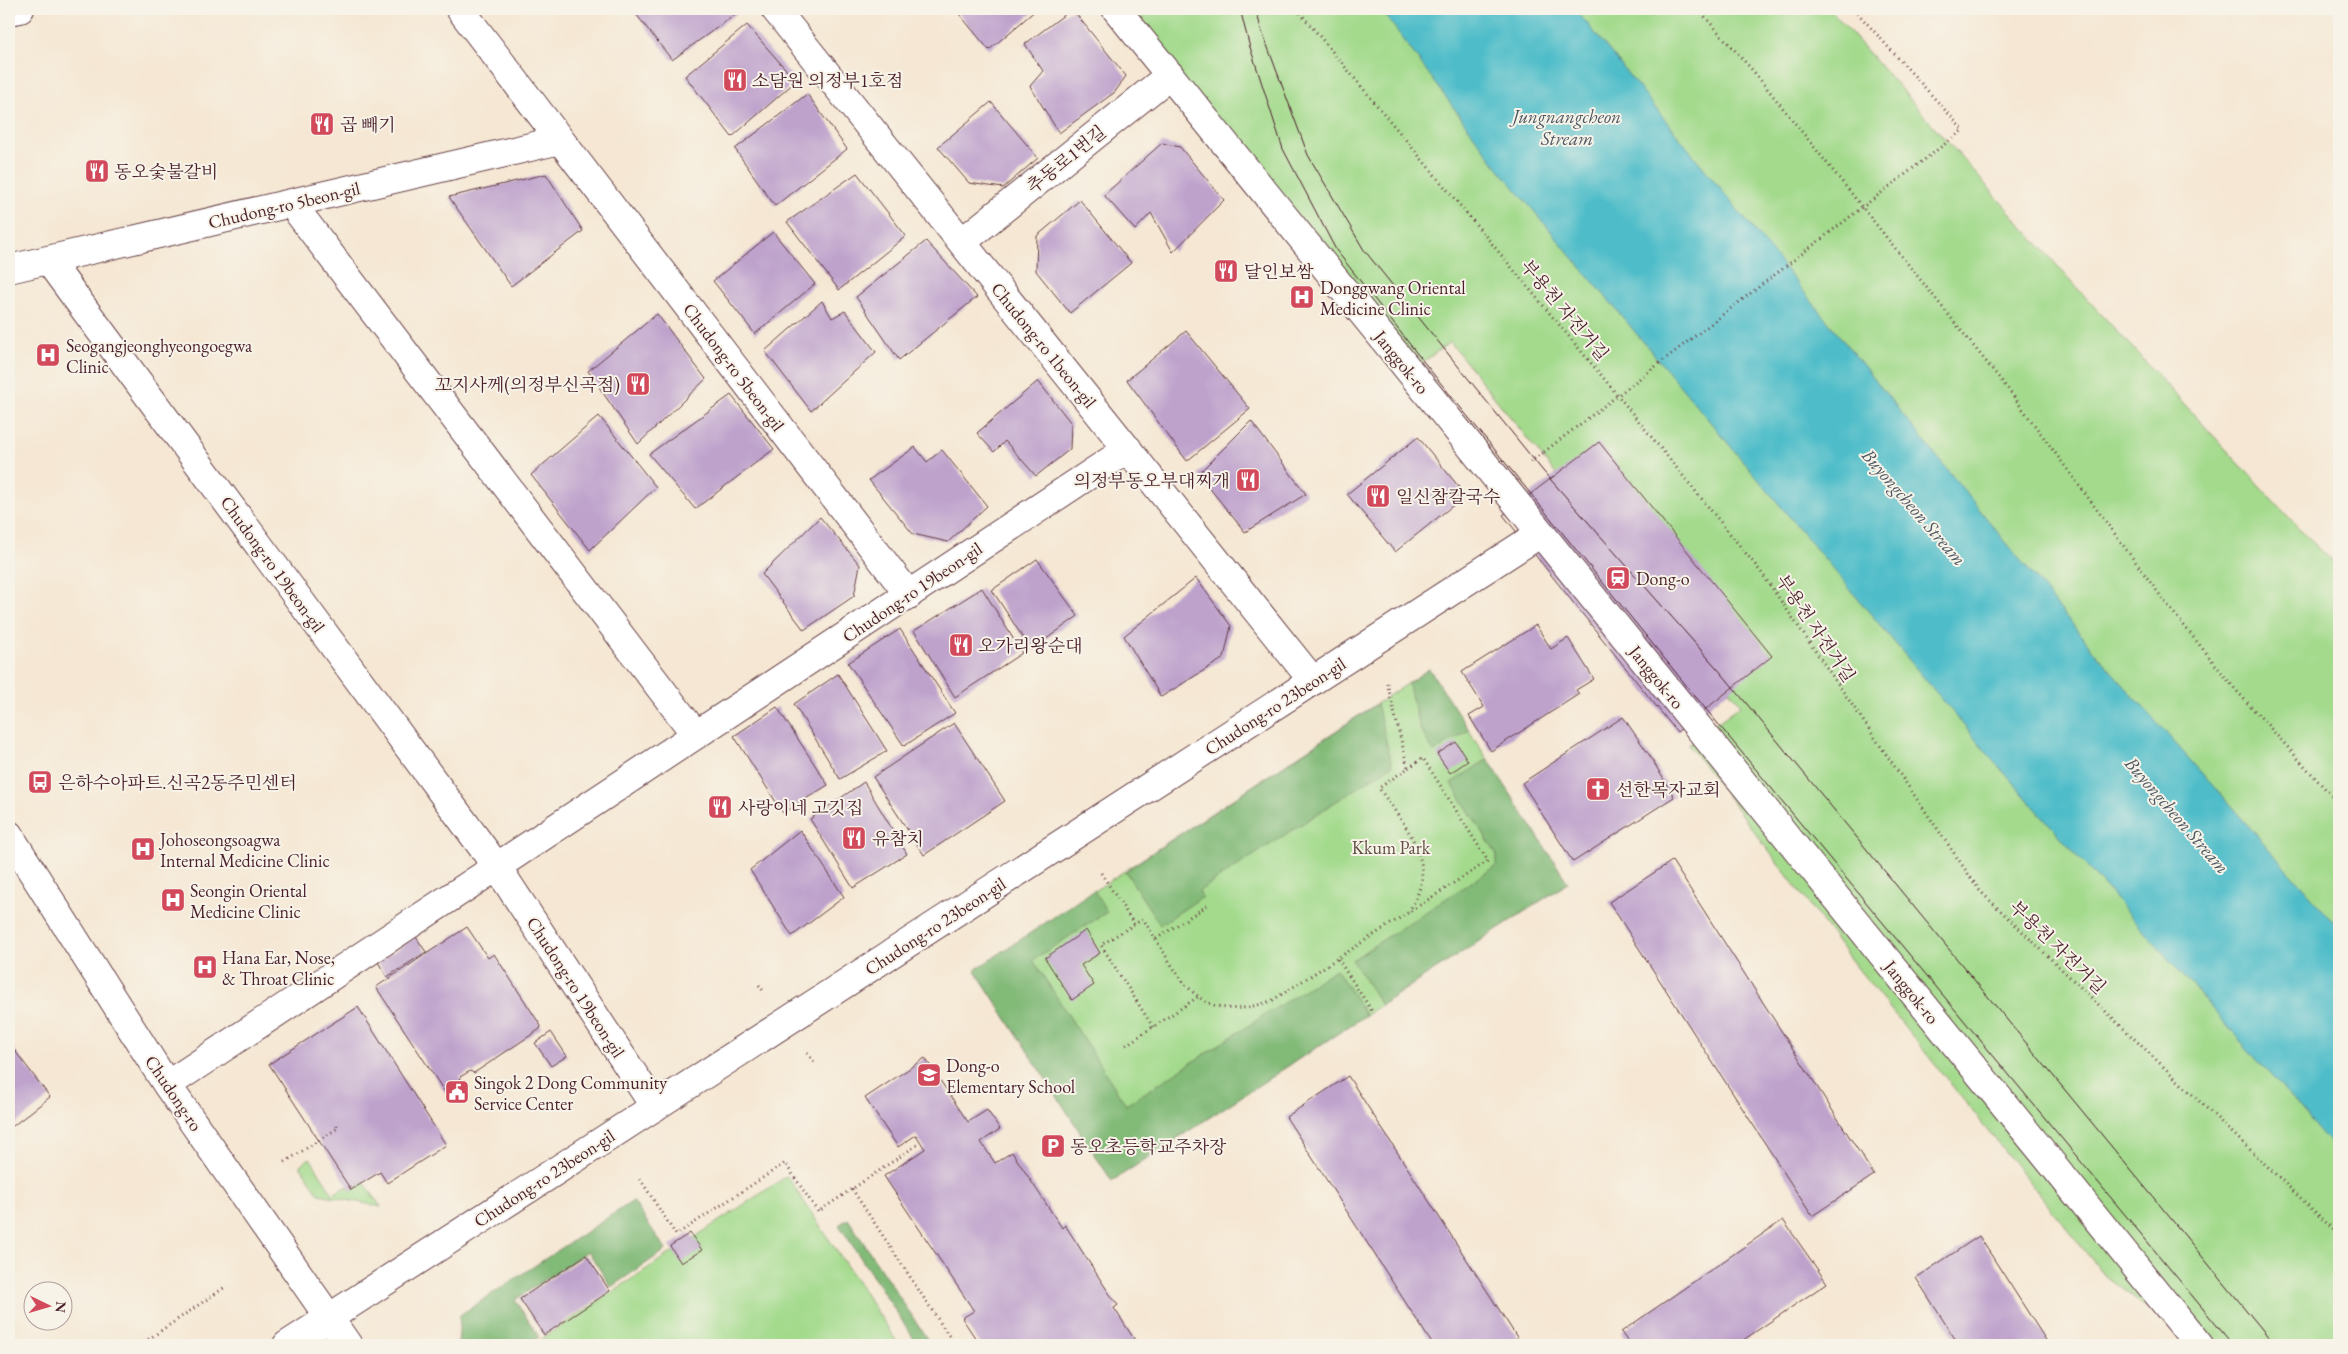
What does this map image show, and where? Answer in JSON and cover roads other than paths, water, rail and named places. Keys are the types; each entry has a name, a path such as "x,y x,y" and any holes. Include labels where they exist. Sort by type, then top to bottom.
{"street":[{"path":"9,11 20,9"},
{"name":"Chudong-ro 5beon-gil","path":"460,9 908,594"},
{"name":"Chudong-ro 1beon-gil","path":"775,9 1313,681"},
{"name":"Janggok-ro","path":"1116,9 2199,1345"},
{"name":"추동로1번길","path":"962,242 1170,76"},
{"name":"Chudong-ro 5beon-gil","path":"9,269 560,140"},
{"path":"291,203 696,735"},
{"name":"Chudong-ro 19beon-gil","path":"48,260 497,867 654,1107"},
{"name":"Chudong-ro 19beon-gil","path":"167,1085 1128,449"},
{"name":"Chudong-ro 23beon-gil","path":"287,1345 1541,533"},
{"name":"Chudong-ro","path":"9,835 167,1085 348,1345"}],"water":[{"name":"Jungnangcheon Stream","path":"1381,9 1573,9 1586,22 2097,655 2339,928 2339,1153 1986,752 1498,168"}],"tram line":[{"path":"1240,9 1249,44 1283,149 1336,250 1430,370 1690,690 2233,1345"},
{"path":"1256,9 1261,29 1308,155 1364,250 1543,471 1723,675 2275,1345"}],"place":[{"name":"소담원 의정부1호점","path":"735,80"},
{"name":"곱 빼기","path":"322,124"},
{"name":"동오숯불갈비","path":"97,171"},
{"name":"달인보쌈","path":"1226,271"},
{"name":"Donggwang Oriental Medicine Clinic","path":"1302,297"},
{"name":"Seogangjeonghyeongoegwa Clinic","path":"48,355"},
{"name":"꼬지사께(의정부신곡점)","path":"638,384"},
{"name":"의정부동오부대찌개","path":"1248,480"},
{"name":"일신참칼국수","path":"1378,496"},
{"name":"Dong-o","path":"1618,578"},
{"name":"오가리왕순대","path":"961,645"},
{"name":"은하수아파트.신곡2동주민센터","path":"40,782"},
{"name":"선한목자교회","path":"1598,789"},
{"name":"사랑이네 고깃집","path":"720,807"},
{"name":"유참치","path":"854,838"},
{"name":"Johoseongsoagwa Internal Medicine Clinic","path":"143,849"},
{"name":"Seongin Oriental Medicine Clinic","path":"173,900"},
{"name":"Hana Ear, Nose, & Throat Clinic","path":"205,967"},
{"name":"Dong-o Elementary School","path":"929,1075"},
{"name":"Singok 2 Dong Community Service Center","path":"457,1092"},
{"name":"동오초등학교주차장","path":"1053,1146"}],"water label":[{"name":"Buyongcheon Stream","path":"1914,507"},
{"name":"Buyongcheon Stream","path":"2177,815"}],"park label":[{"name":"Kkum Park","path":"1391,847"}]}
